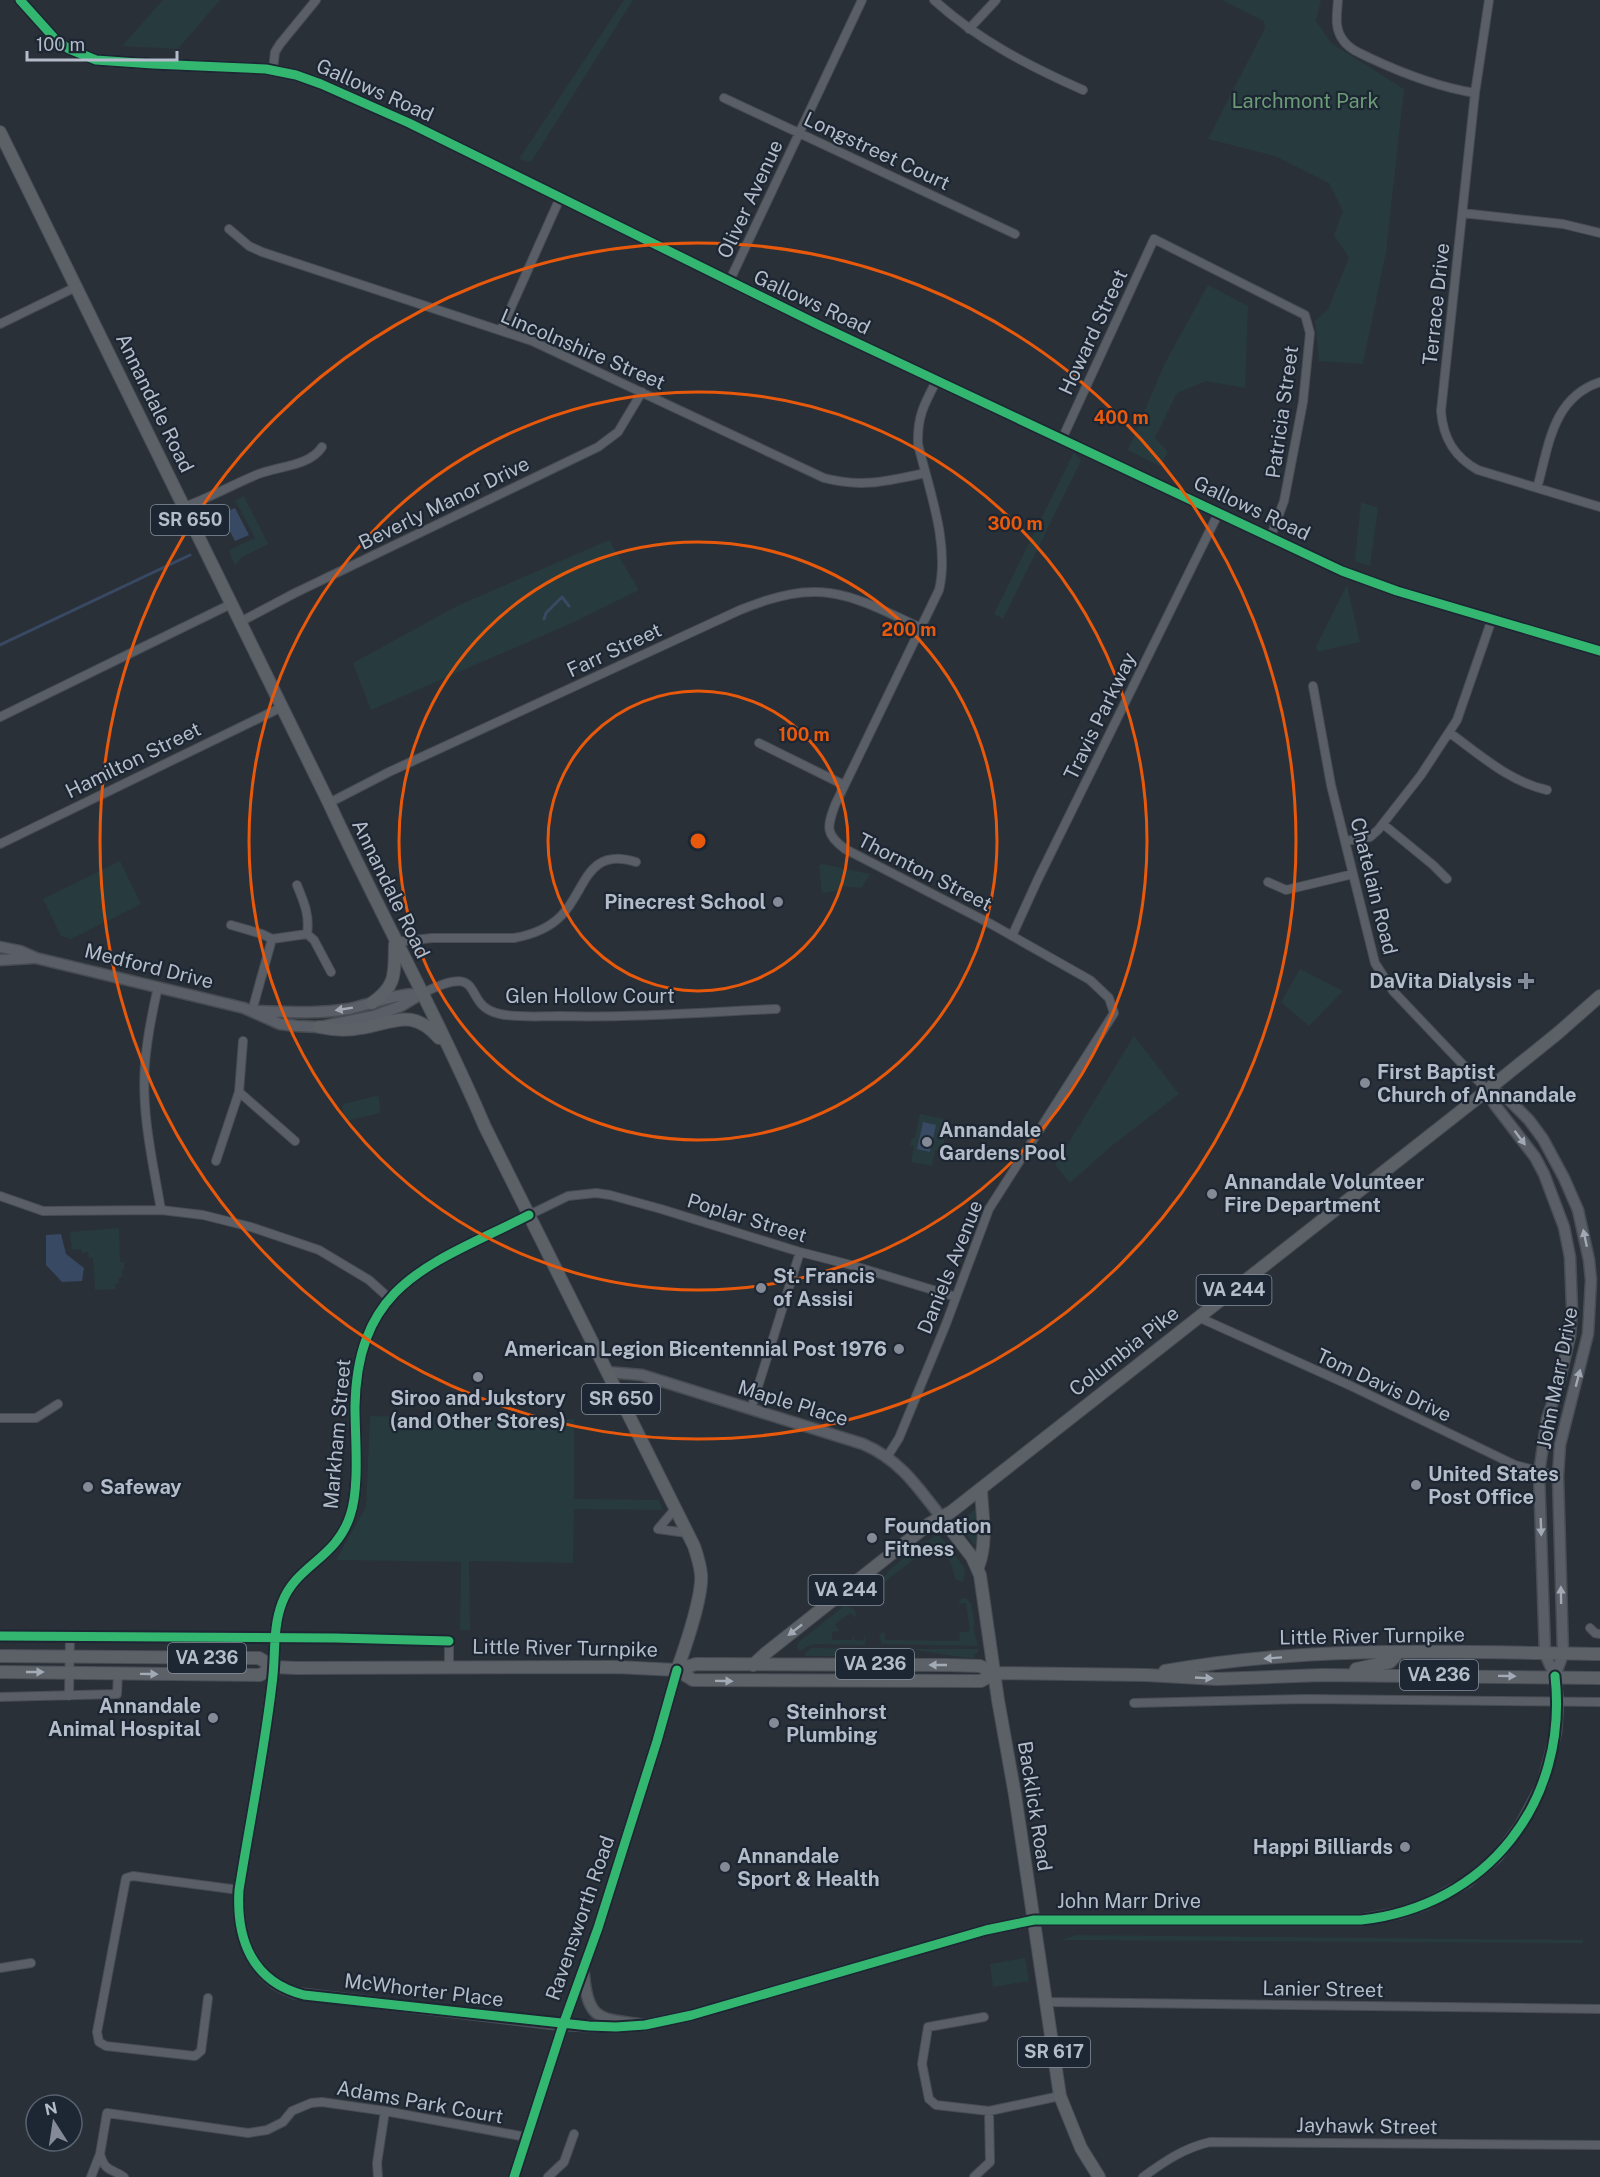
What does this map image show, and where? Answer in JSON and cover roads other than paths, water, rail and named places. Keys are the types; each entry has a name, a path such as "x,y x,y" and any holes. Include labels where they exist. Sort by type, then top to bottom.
{"main road":[{"name":"Gallows Road","path":"20,0 57,40 69,49 96,60 273,70 310,80 375,108 729,282 1342,571 1492,620 1600,651"},
{"name":"Annandale Road","path":"0,132 699,1560 701,1584 677,1670"},
{"path":"372,1003 385,994 393,980 396,942"},
{"name":"Columbia Pike","path":"753,1665 765,1653 929,1524 951,1512 981,1489 1558,1033 1600,996"},
{"path":"319,1027 342,1030 408,1019 424,1024 452,1054"},
{"path":"978,1567 985,1538 981,1489"},
{"name":"Backlick Road","path":"941,1517 978,1567 1060,2096 1081,2148 1098,2177"},
{"name":"Little River Turnpike","path":"1146,1675 1233,1661 1331,1653 1600,1654"},
{"path":"1322,1675 1385,1664 1394,1660 1399,1653"},
{"name":"Little River Turnpike","path":"0,1656 260,1658 274,1667"},
{"name":"Little River Turnpike","path":"0,1672 260,1675 274,1667 616,1667 677,1670 696,1664 980,1666 994,1673 1146,1675 1217,1679 1322,1675 1600,1678"},
{"name":"Little River Turnpike","path":"677,1670 693,1680 759,1682 981,1681 994,1673"},
{"name":"Ravensworth Road","path":"514,2177 651,1759 677,1670"},
{"path":"583,1970 587,2000 596,2014 607,2019 645,2025"}],"street":[{"path":"273,70 275,52 279,44 316,0"},
{"name":"Oliver Avenue","path":"729,282 861,0"},
{"path":"934,0 969,29 1028,64 1083,90"},
{"path":"969,29 996,0"},
{"path":"1338,0 1336,23 1344,42 1353,50 1414,77 1443,87 1475,93"},
{"name":"Terrace Drive","path":"1489,0 1475,93 1462,213 1442,411 1445,432 1454,452 1469,465 1489,474 1600,507"},
{"name":"Longstreet Court","path":"724,98 1015,234"},
{"path":"501,330 560,198"},
{"path":"1462,213 1557,224 1600,233"},
{"name":"Lincolnshire Street","path":"229,229 249,246 262,252 546,346 833,480 873,484 925,473"},
{"name":"Howard Street","path":"1062,439 1154,239"},
{"name":"Patricia Street","path":"1154,239 1305,315 1310,333 1303,402 1286,495 1281,515 1271,537"},
{"path":"0,324 76,287"},
{"name":"Thornton Street","path":"937,380 922,406 917,429 918,444 943,547 944,561 939,590 844,785 828,829 836,842 845,849 1012,936 1090,980 1100,988 1113,1005"},
{"path":"1537,488 1556,421 1562,410 1579,391 1600,382"},
{"name":"Beverly Manor Drive","path":"240,622 598,447 618,432 642,392"},
{"path":"184,507 257,475 317,455 322,447"},
{"name":"Travis Parkway","path":"1012,936 1042,869 1219,513"},
{"name":"Farr Street","path":"328,803 389,771 774,597 796,592 833,593 860,601 921,628"},
{"path":"0,717 231,604"},
{"path":"1346,841 1370,837 1383,824 1450,733 1465,701 1492,620"},
{"name":"Chatelain Road","path":"1313,686 1331,785 1374,963 1393,991 1486,1090"},
{"name":"Hamilton Street","path":"0,844 282,707"},
{"path":"1450,733 1509,776 1547,790"},
{"path":"759,743 844,785"},
{"path":"1383,824 1447,879"},
{"path":"396,942 432,938 526,936 540,931 561,916 570,905 581,883 597,865 616,858 636,862"},
{"path":"1268,882 1286,890 1353,874"},
{"path":"297,885 308,918 307,934"},
{"path":"231,925 272,939 307,934 314,940 331,972"},
{"path":"252,1011 272,939"},
{"name":"Medford Drive","path":"0,947 20,951 36,958 252,1011 280,1024 319,1027 374,1016 401,1006 421,994"},
{"name":"Medford Drive","path":"0,960 36,958"},
{"name":"Glen Hollow Court","path":"421,994 444,982 462,980 490,1010 509,1015 615,1017 776,1009"},
{"path":"158,987 145,1066 147,1128 161,1210"},
{"name":"Medford Drive","path":"252,1011 306,1013 346,1009 405,993 421,994"},
{"name":"Daniels Avenue","path":"887,1456 899,1438 956,1298 989,1209 1101,1035 1114,1013 1113,1005"},
{"path":"216,1161 239,1092 243,1041"},
{"name":"John Marr Drive","path":"564,2025 616,2027 645,2025 722,2007 986,1930 1034,1920 1361,1920 1379,1918 1424,1905 1467,1882 1497,1857 1521,1826 1547,1772 1557,1732 1556,1677 1545,1654 1539,1473 1547,1419 1559,1383 1570,1336 1572,1308 1570,1257 1564,1227 1544,1174 1486,1090"},
{"name":"John Marr Drive","path":"1486,1090 1506,1096 1543,1139 1578,1210 1590,1260 1588,1334 1560,1444 1558,1476 1563,1654 1556,1677"},
{"path":"239,1092 295,1140"},
{"name":"Poplar Street","path":"529,1215 568,1197 596,1193 661,1209 956,1298"},
{"path":"0,1196 44,1211 161,1210 203,1215 251,1227 319,1250 369,1280 389,1298"},
{"name":"Markham Street","path":"282,1987 264,1974 249,1953 239,1924 239,1890 274,1667 278,1616 290,1587 299,1576 333,1548 350,1516 354,1490 356,1380 359,1363 370,1330 389,1298 408,1280 427,1267 529,1215"},
{"path":"751,1408 800,1252"},
{"name":"Tom Davis Drive","path":"1198,1317 1349,1385 1515,1465 1539,1473 1558,1476"},
{"name":"Maple Place","path":"608,1372 642,1375 863,1444 887,1456 911,1479 941,1517"},
{"path":"0,1418 36,1418 58,1404"},
{"path":"675,1509 658,1529 687,1533"},
{"path":"1590,1628 1594,1633 1600,1634"},
{"path":"69,1696 70,1635"},
{"path":"0,1636 276,1637 449,1641 449,1667"},
{"path":"0,1697 117,1694 118,1673"},
{"path":"1134,1703 1301,1700 1600,1702"},
{"path":"208,1998 201,2051 195,2056 106,2046 99,2042 97,2032 126,1878 133,1876 239,1890"},
{"path":"0,1968 31,1963"},
{"name":"McWhorter Place","path":"282,1987 304,1995 564,2025"},
{"name":"Lanier Street","path":"1046,2002 1600,2009"},
{"path":"984,2017 928,2027 922,2064 929,2099 936,2105 989,2111 1060,2096"},
{"name":"Adams Park Court","path":"91,2177 100,2154 107,2113 248,2133 267,2130 282,2122 292,2111 311,2103 322,2102 385,2110 526,2137"},
{"path":"378,2177 377,2163 385,2110"},
{"path":"974,2177 990,2162 989,2111"},
{"path":"548,2177 564,2162 574,2134"},
{"name":"Jayhawk Street","path":"1143,2177 1171,2157 1197,2145 1210,2142 1600,2145"},
{"path":"100,2154 103,2165 107,2169 124,2177"}],"water":[{"path":"235,508 249,535 235,541 221,514"},
{"path":"923,1122 936,1125 930,1152 917,1149"},
{"path":"61,1234 66,1254 84,1268 82,1281 62,1282 46,1265 46,1235"}],"waterway":[{"path":"0,645 190,555"},
{"path":"544,619 546,613 562,597 569,606"}],"place":[{"name":"Pinecrest School","path":"778,902"},
{"name":"DaVita Dialysis","path":"1526,981"},
{"name":"First Baptist Church of Annandale","path":"1365,1083"},
{"name":"Annandale Gardens Pool","path":"927,1142"},
{"name":"Annandale Volunteer Fire Department","path":"1212,1194"},
{"name":"St. Francis of Assisi","path":"761,1288"},
{"name":"American Legion Bicentennial Post 1976","path":"899,1349"},
{"name":"Siroo and Jukstory (and Other Stores)","path":"478,1377"},
{"name":"United States Post Office","path":"1416,1485"},
{"name":"Safeway","path":"88,1487"},
{"name":"Foundation Fitness","path":"872,1538"},
{"name":"Annandale Animal Hospital","path":"213,1718"},
{"name":"Steinhorst Plumbing","path":"774,1723"},
{"name":"Happi Billiards","path":"1405,1847"},
{"name":"Annandale Sport & Health","path":"725,1867"}],"park label":[{"name":"Larchmont Park","path":"1305,101"}]}
